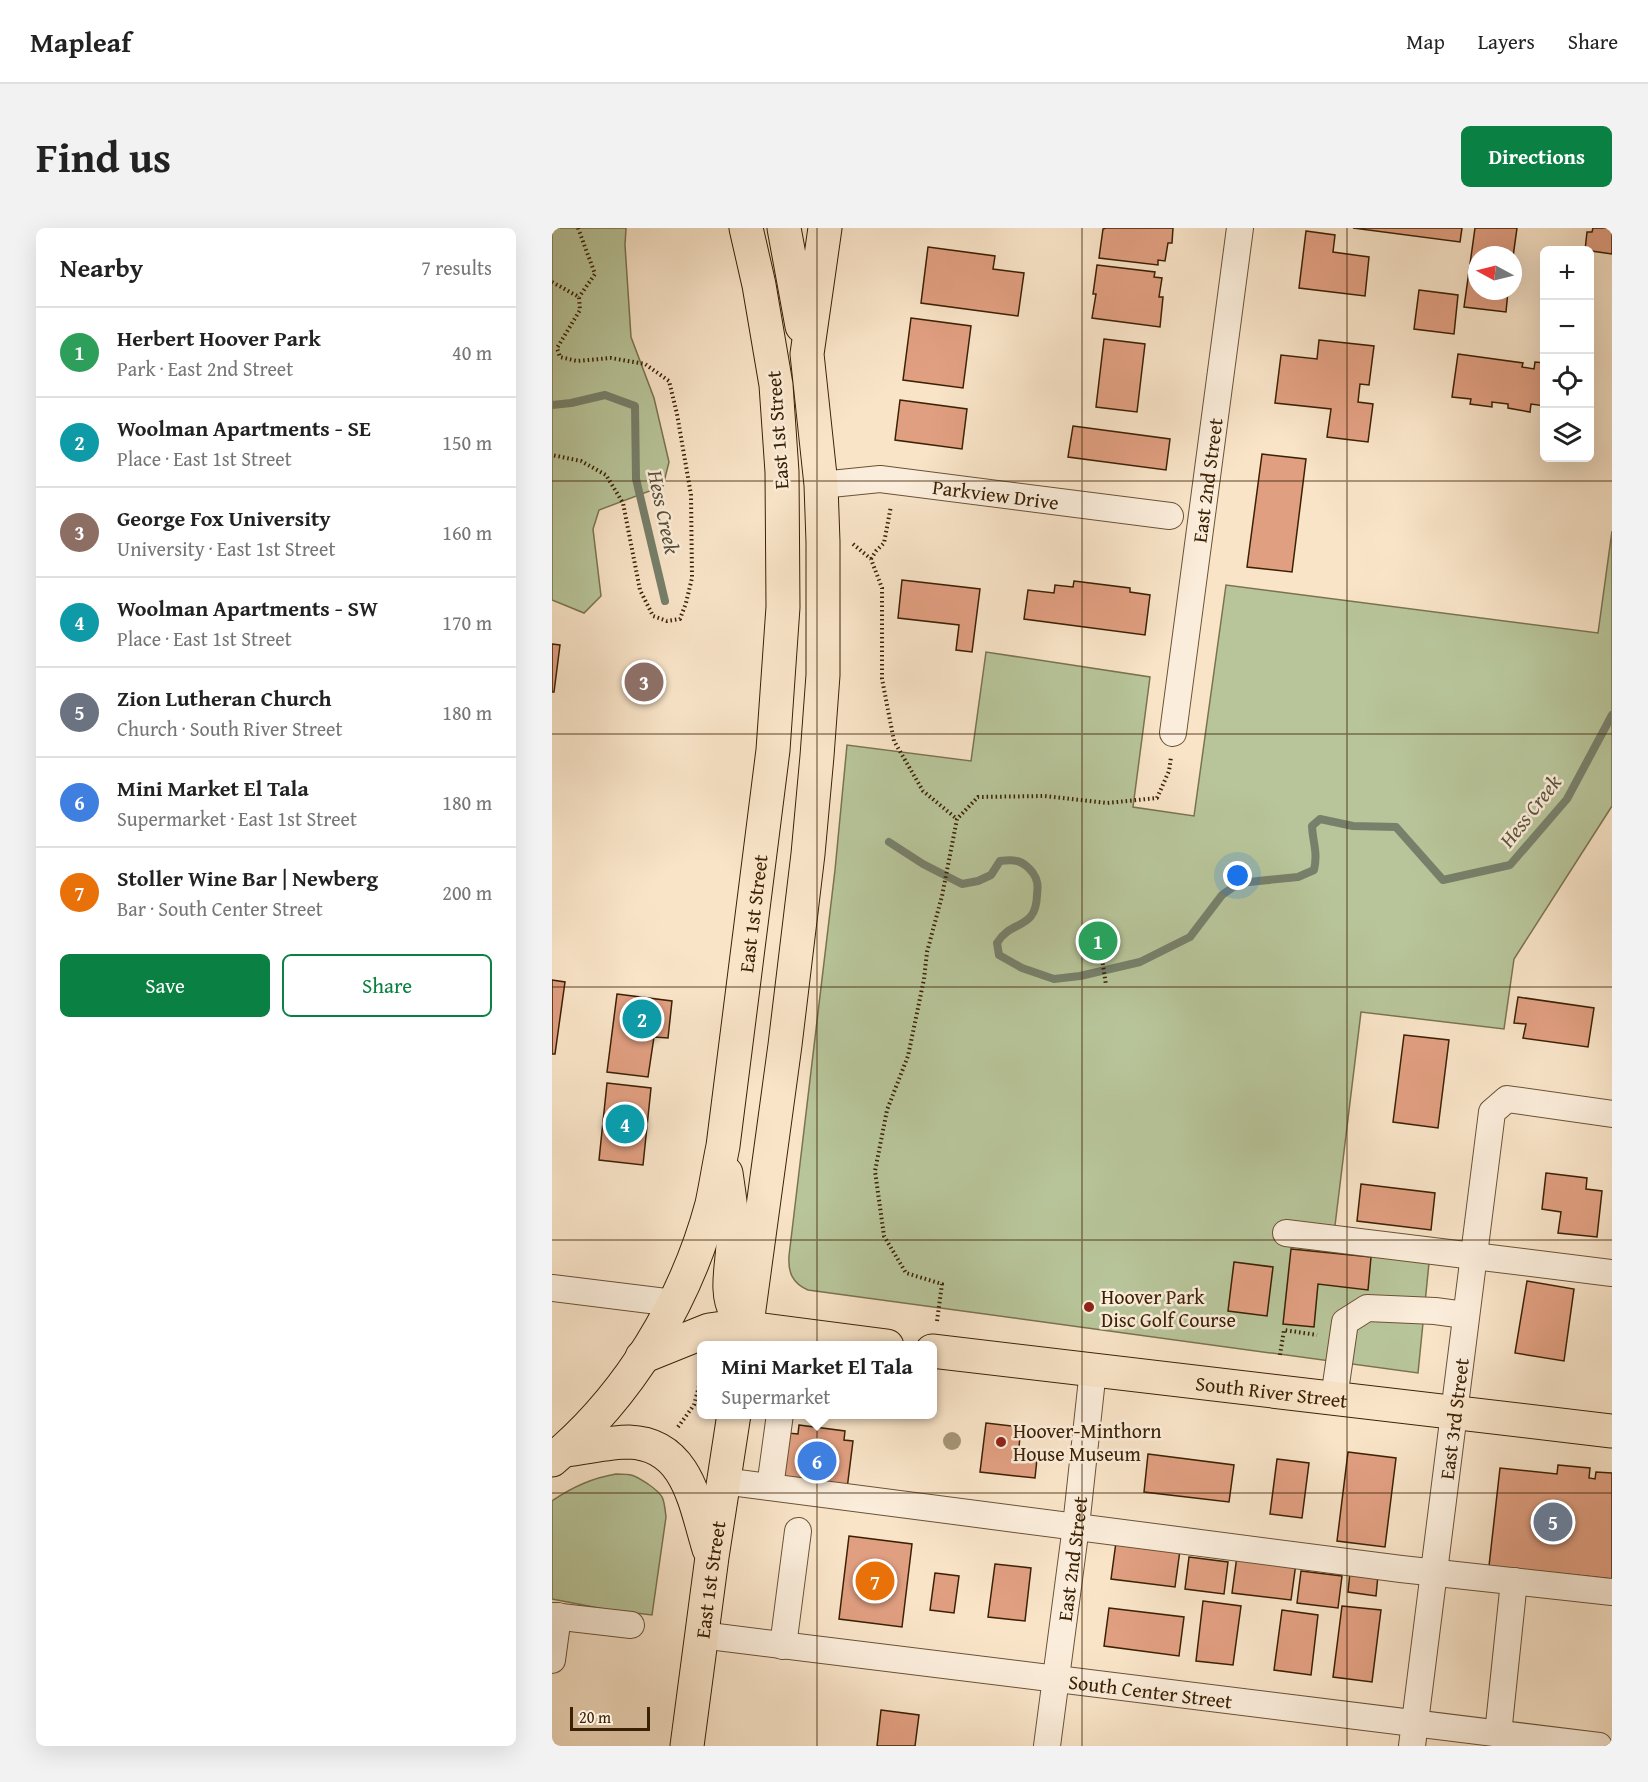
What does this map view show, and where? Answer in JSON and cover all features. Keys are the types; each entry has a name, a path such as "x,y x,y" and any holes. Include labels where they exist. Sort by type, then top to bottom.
{"main road":[{"name":"East 1st Street","path":"558,1455 608,1404 642,1357 674,1304 696,1252 711,1204 723,1146 779,686 783,607 782,472 776,385 746,228"},
{"path":"784,228 807,354"},
{"name":"East 1st Street","path":"745,1337 785,1045 808,854 823,675 821,485 807,354 825,228"},
{"path":"723,1146 734,1235 730,1286 733,1307 745,1337"},
{"path":"642,1357 708,1330 723,1328 745,1337 815,1341"},
{"name":"South River Street","path":"937,1351 1612,1431"},
{"name":"East 1st Street","path":"687,1746 733,1419"},
{"path":"558,1455 628,1442 646,1444 663,1451 677,1464 687,1480 712,1557"}],"street":[{"name":"East 2nd Street","path":"1173,733 1240,228"},
{"name":"Parkview Drive","path":"821,485 880,479 1170,516"},
{"name":"East 3rd Street","path":"1414,1735 1492,1112 1508,1099 1612,1114"},
{"path":"1286,1233 1612,1273"},
{"path":"552,1288 674,1304"},
{"path":"1334,1398 1345,1322 1367,1308 1435,1311 1465,1315"},
{"name":"East 2nd Street","path":"1047,1746 1076,1526 1093,1370"},
{"path":"770,1487 779,1419"},
{"path":"723,1481 1434,1573 1612,1592"},
{"path":"783,1646 798,1531"},
{"path":"1498,1734 1514,1581"},
{"path":"552,1660 555,1616 631,1625"},
{"name":"South Center Street","path":"701,1635 1055,1679 1414,1735 1498,1734 1599,1746"}],"path":[{"path":"552,455 580,461 606,475 622,503 640,590 653,616 667,621 680,619 687,603 692,578 691,495 669,381 645,364 611,358 577,361 560,357 557,348 580,310 579,297 595,274 578,228"},
{"path":"552,282 579,297"},
{"path":"871,559 884,543 892,503"},
{"path":"851,543 871,559 882,588 882,679 894,741 923,791 957,819"},
{"path":"938,1310 942,1284 906,1273 884,1236 875,1171 887,1110 908,1056 924,979 927,952 942,896 957,819 978,797 1045,796 1107,803 1157,798 1169,771 1173,733"},
{"path":"1102,959 1106,985"},
{"path":"1280,1355 1284,1330 1318,1335"},
{"path":"675,1430 694,1405 697,1394"}],"green space":[{"path":"552,228 626,228 631,337 654,398 669,462 663,486 599,510 593,529 601,596 584,613 552,600"},
{"path":"1612,531 1612,806 1514,959 1504,1029 1361,1012 1333,1242 1430,1253 1418,1373 808,1290 798,1284 790,1272 789,1256 835,870 847,745 971,761 986,652 1150,677 1133,807 1194,816 1226,585 1598,633"},
{"path":"616,1474 630,1475 648,1484 660,1494 664,1501 666,1517 652,1615 609,1610 552,1599 552,1501 582,1484"}],"building":[{"path":"1173,228 1172,243 1168,243 1165,261 1158,260 1158,265 1099,258 1103,229"},
{"path":"1353,228 1462,228 1460,242"},
{"path":"1475,228 1517,228 1515,246 1472,246"},
{"path":"1593,228 1612,228 1612,254 1594,251 1594,246 1585,246 1587,232 1592,232"},
{"path":"1306,231 1335,235 1333,252 1369,257 1365,296 1299,288"},
{"path":"928,247 995,256 993,269 1024,273 1018,316 921,303"},
{"path":"1097,265 1155,272 1154,277 1162,278 1159,297 1163,297 1160,327 1092,318"},
{"path":"1468,278 1468,300 1507,300 1506,312 1464,307"},
{"path":"1419,290 1458,295 1454,334 1414,329"},
{"path":"911,318 971,326 963,388 903,380"},
{"path":"1104,339 1145,344 1137,412 1096,407"},
{"path":"1319,340 1374,346 1369,385 1360,384 1358,402 1373,404 1368,442 1327,437 1331,409 1275,403 1281,355 1317,359"},
{"path":"1458,354 1523,363 1522,367 1534,369 1535,362 1540,362 1540,405 1531,404 1530,412 1508,408 1508,404 1492,402 1492,407 1470,404 1471,399 1452,397"},
{"path":"900,400 967,409 962,449 895,440"},
{"path":"1073,426 1170,439 1166,470 1068,457"},
{"path":"1262,454 1306,459 1292,572 1247,567"},
{"path":"902,580 980,589 972,652 956,650 959,625 898,618"},
{"path":"1074,581 1130,588 1130,592 1150,595 1145,635 1024,619 1028,590 1054,593 1055,585 1073,587"},
{"path":"552,644 560,645 554,692 552,692"},
{"path":"552,980 565,982 555,1054 552,1054"},
{"path":"617,994 672,1001 668,1038 654,1037 648,1077 607,1072"},
{"path":"1518,997 1594,1008 1588,1047 1523,1038 1526,1024 1514,1023"},
{"path":"1404,1035 1449,1040 1438,1128 1393,1122"},
{"path":"607,1083 651,1088 643,1165 599,1160"},
{"path":"1546,1173 1587,1178 1586,1189 1602,1191 1597,1237 1558,1233 1561,1212 1542,1209"},
{"path":"1361,1184 1435,1193 1431,1230 1357,1221"},
{"path":"1291,1249 1371,1257 1368,1290 1318,1284 1314,1327 1283,1324"},
{"path":"1234,1262 1273,1267 1267,1316 1228,1311"},
{"path":"1527,1281 1574,1289 1564,1361 1515,1353"},
{"name":"Hoover-Minthorn House Museum","path":"986,1423 1021,1427 1018,1457 1037,1459 1035,1478 980,1472"},
{"path":"799,1425 845,1431 844,1440 853,1441 847,1489 782,1481 788,1433 798,1434"},
{"path":"1348,1452 1396,1458 1385,1547 1337,1541"},
{"path":"1148,1454 1234,1465 1229,1502 1144,1492"},
{"path":"1277,1459 1309,1463 1302,1518 1270,1514"},
{"path":"1558,1465 1590,1468 1589,1478 1595,1479 1596,1472 1612,1473 1612,1579 1489,1566 1500,1468 1557,1474"},
{"path":"849,1536 912,1544 902,1627 839,1619"},
{"path":"1116,1542 1180,1550 1175,1587 1111,1579"},
{"path":"1237,1556 1296,1563 1291,1600 1232,1593"},
{"path":"1189,1557 1228,1562 1224,1594 1185,1589"},
{"path":"995,1564 1031,1568 1025,1621 988,1617"},
{"path":"1301,1571 1342,1576 1338,1608 1297,1603"},
{"path":"1350,1572 1378,1575 1376,1596 1348,1592"},
{"path":"935,1573 959,1576 954,1613 930,1610"},
{"path":"1203,1601 1241,1606 1233,1665 1196,1661"},
{"path":"1342,1606 1381,1610 1372,1682 1333,1677"},
{"path":"1109,1608 1184,1617 1179,1656 1104,1646"},
{"path":"1282,1610 1318,1615 1311,1675 1274,1670"},
{"path":"881,1710 919,1715 915,1746 877,1746"}],"waterway":[{"name":"Hess Creek","path":"552,405 605,395 635,406 636,479 665,601"},
{"name":"Hess Creek","path":"889,842 923,864 962,884 978,881 991,875 1000,861 1014,860 1026,865 1037,881 1036,906 1028,920 1009,930 997,943 999,955 1022,968 1054,979 1080,976 1140,962 1190,937 1222,895 1239,883 1298,877 1314,870 1312,826 1320,819 1353,826 1396,827 1443,880 1510,865 1567,799 1612,715"}],"place":[{"name":"George Fox University","path":"644,682"},
{"name":"Herbert Hoover Park","path":"1098,941"},
{"name":"Woolman Apartments - SE","path":"642,1019"},
{"name":"Woolman Apartments - SW","path":"625,1124"},
{"name":"Hoover Park Disc Golf Course","path":"1089,1307"},
{"name":"Hoover-Minthorn House Museum","path":"1001,1442"},
{"name":"Mini Market El Tala","path":"817,1461"},
{"name":"Zion Lutheran Church","path":"1553,1522"},
{"name":"Stoller Wine Bar | Newberg","path":"875,1581"}]}
